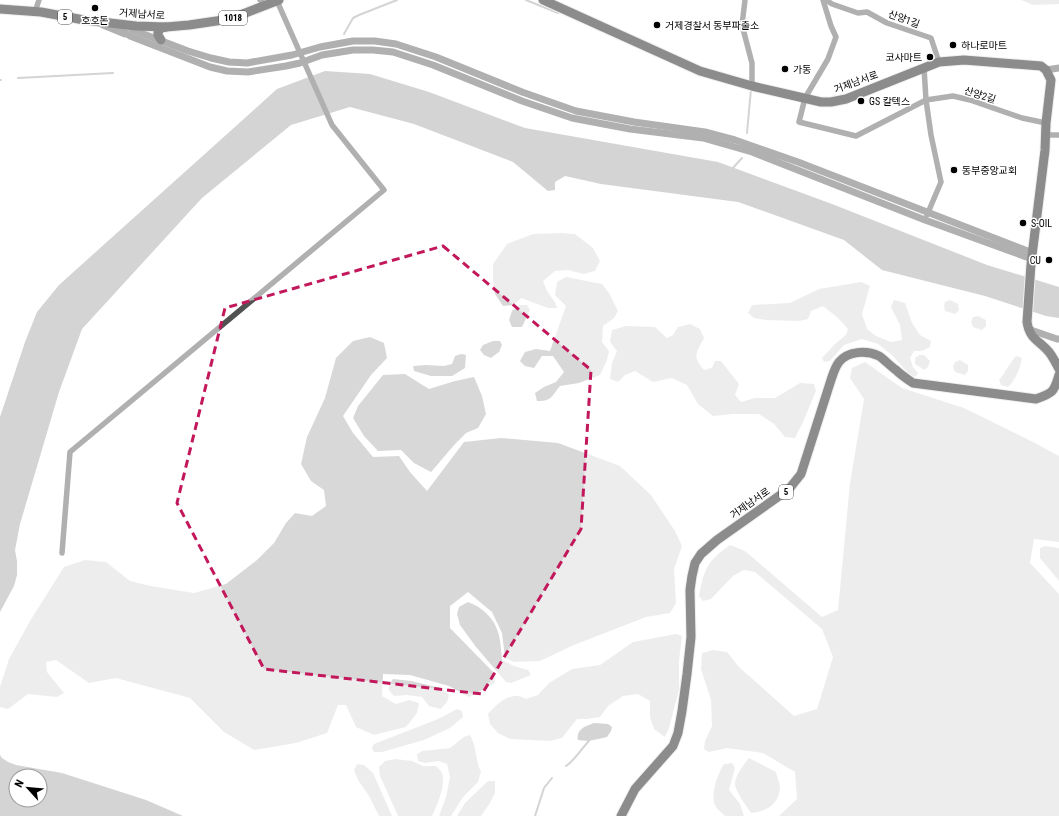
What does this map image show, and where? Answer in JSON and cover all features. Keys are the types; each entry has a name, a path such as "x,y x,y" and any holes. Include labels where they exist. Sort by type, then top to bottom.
{"main road":[{"name":"거제남서로","path":"0,9 35,12 119,24 166,27 185,26 230,19 263,3 278,0"},
{"name":"거제남서로","path":"543,0 700,71 752,86 821,102 846,99 939,62 964,60 1040,66 1046,70"},
{"path":"161,40 158,32 161,28 166,27"},
{"path":"1046,70 1051,80 1032,261 1027,325 1031,336 1049,352 1059,369"},
{"name":"거제남서로","path":"621,816 635,788 673,746 678,733 691,637 690,590 695,563 717,540 789,489 801,474 835,370 839,362 852,353 871,353 879,356 906,379 913,383 1036,398 1049,394 1056,386 1059,375"}],"street":[{"path":"35,12 39,0"},
{"path":"62,553 70,452 384,190 332,125 278,0"},
{"path":"745,0 742,25 752,63 752,86"},
{"path":"805,98 828,59 836,37 831,26 824,0"},
{"name":"산양1길","path":"824,0 858,13 867,12 887,23 931,38 939,62"},
{"path":"84,20 104,25 202,64 227,71 248,72 295,64 322,55 353,50 393,52 433,65 522,101 572,118 630,129 703,138 752,152 926,216 1000,248 1004,252 1032,261"},
{"path":"119,24 126,34"},
{"path":"130,25 133,30 211,58 229,62 247,63 353,42 375,41 396,44 436,57 522,92 576,111 634,122 705,132 735,140 798,162 1032,261"},
{"path":"924,68 926,100 931,135 941,182 926,216"},
{"path":"1046,70 1059,68"},
{"name":"산양2길","path":"805,98 799,122 856,136 926,100 953,96 970,100 1022,118 1046,122"},
{"path":"1046,135 1059,135"},
{"path":"1027,325 1059,339"}],"highlighted area":[{"path":"443,246 591,370 581,529 482,694 264,669 177,503 225,308"}],"shaded area":[{"path":"1021,0 1059,0 1059,4 1033,5"},
{"path":"325,71 370,74 429,92 525,128 718,162 832,204 987,265 1059,287 1059,318 1046,316 985,296 882,270 844,240 738,202 601,184 565,176 555,182 555,190 548,191 513,162 414,124 350,107 291,125 202,198 82,329 59,392 20,524 15,550 17,575 14,586 0,612 0,417 25,342 37,312 59,285 277,89"},
{"path":"533,234 575,234 593,248 600,261 595,271 584,274 568,270 555,271 543,281 557,308 548,308 521,298 514,305 503,306 495,294 493,264 507,244"},
{"path":"566,277 602,284 609,293 618,311 614,318 603,326 602,342 609,351 607,360 600,375 579,383 560,386 548,399 537,401 535,393 556,382 564,372 553,356 542,356 534,368 525,366 520,361 525,352 536,349 550,351 566,306 555,295 557,282"},
{"path":"861,282 870,286 862,314 867,329 876,336 891,342 902,340 900,325 891,307 894,300 905,303 912,323 920,335 931,341 930,347 922,351 914,351 910,358 913,367 918,373 915,377 908,373 893,356 878,344 862,339 844,345 830,361 824,362 822,358 846,335 848,329 838,318 823,306 811,311 808,319 799,321 766,320 754,318 748,313 752,305 790,303 819,289"},
{"path":"950,300 958,304 959,310 955,314 945,311 945,302"},
{"path":"520,305 527,305 530,310 522,327 512,327 509,320 512,311"},
{"path":"978,316 986,320 986,326 982,330 973,327 971,322 973,317"},
{"path":"690,324 700,329 704,338 696,354 700,365 704,370 712,368 715,361 721,361 739,384 735,395 741,402 755,398 775,398 800,383 814,384 816,391 795,438 785,437 774,424 759,414 713,416 698,404 687,385 672,378 653,382 635,371 625,375 618,382 610,379 612,363 617,351 610,342 612,330 626,326 655,327 667,338 673,335 678,327"},
{"path":"370,337 384,343 387,358 371,375 343,416 353,433 373,457 399,456 410,472 427,491 464,442 501,438 558,443 620,466 651,495 675,531 682,546 674,569 676,603 670,613 646,617 574,645 540,661 514,662 505,658 502,633 492,612 468,592 450,606 450,628 494,673 495,683 469,697 449,686 410,675 383,674 382,696 396,704 409,700 419,703 417,713 406,727 374,735 356,727 346,705 338,705 327,733 296,743 254,750 224,732 190,698 116,678 89,683 56,660 46,662 47,672 64,693 57,697 28,694 8,709 0,707 0,687 9,659 30,621 64,567 85,560 106,562 130,581 194,593 226,584 257,560 274,543 286,523 295,513 312,516 326,506 324,490 311,481 301,464 307,437 325,398 336,358 353,341"},
{"path":"493,341 500,341 502,345 499,352 491,358 484,355 480,350 483,345"},
{"path":"461,354 466,355 465,368 452,376 431,376 414,371 413,366 444,366 452,364 455,356"},
{"path":"919,355 924,355 930,361 928,367 924,370 915,364 915,358"},
{"path":"1016,356 1022,358 1019,370 1008,387 1001,385 999,380"},
{"path":"960,360 968,365 968,371 965,375 955,372 953,367 955,362"},
{"path":"865,362 902,388 964,408 1059,456 1059,542 1034,539 1030,563 1059,594 1059,816 779,816 797,799 795,772 763,753 727,748 709,752 704,749 705,741 712,726 711,700 701,669 702,653 713,650 727,652 739,667 794,716 817,709 833,657 822,629 755,572 744,570 733,576 711,599 703,601 699,596 705,572 711,561 730,545 745,551 822,617 838,610 850,483 864,399 850,378 852,368"},
{"path":"405,374 429,389 474,377 482,396 486,414 478,428 466,433 431,472 414,463 401,450 378,451 364,436 353,418 358,406 383,375"},
{"path":"1045,546 1059,548 1059,581 1040,558 1040,548"},
{"path":"468,602 483,610 494,622 499,635 502,660 514,666 528,670 531,675 511,683 506,682 476,647 460,625 457,614 459,607"},
{"path":"676,634 682,636 679,661 679,690 669,728 665,737 654,729 650,717 650,701 638,694 623,696 608,706 600,717 577,719 562,738 550,741 510,739 498,733 490,724 488,714 497,705 509,697 517,696 526,699 538,695 549,683 572,669 600,665 633,642"},
{"path":"393,679 411,681 441,688 449,695 447,702 441,709 429,706 422,697 407,695 394,696 390,692 389,688"},
{"path":"457,709 462,711 463,717 450,728 424,740 382,752 374,752 372,748 374,744 438,719"},
{"path":"594,723 608,724 612,727 607,737 589,741 578,740 580,731"},
{"path":"470,735 474,744 481,772 478,782 463,797 451,816 439,816 446,797 450,777 447,764 439,761 425,763 418,761 417,754 422,751 450,748 464,737"},
{"path":"0,755 8,762 33,768 8,768 8,808 48,808 48,771 62,773 146,800 183,816 0,816"},
{"path":"749,758 776,772 780,784 777,799 771,806 762,811 751,813 739,795 735,785 742,767"},
{"path":"395,759 412,761 423,766 436,766 442,772 442,789 432,816 398,816 380,776 379,767 385,761"},
{"path":"732,763 735,768 729,790 740,804 744,816 725,816 717,808 714,802 713,797 715,785 719,773 724,764"},
{"path":"357,764 364,765 373,773 392,816 379,816 369,796 358,780 354,770"},
{"path":"488,781 495,781 495,793 481,816 457,816 465,803"}],"waterway":[{"path":"344,34 353,18 397,0"},
{"path":"526,0 558,13"},
{"path":"18,78 113,73"},
{"path":"747,133 751,89"},
{"path":"732,169 742,158"},
{"path":"566,766 589,741"},
{"path":"535,816 544,788 552,778"}],"place":[{"name":"호호돈","path":"95,8"},
{"name":"거제경찰서 동부파출소","path":"657,25"},
{"name":"하나로마트","path":"953,45"},
{"name":"코사마트","path":"930,57"},
{"name":"가동","path":"785,69"},
{"name":"GS 칼텍스","path":"861,101"},
{"name":"동부중앙교회","path":"954,170"},
{"name":"S-OIL","path":"1023,223"},
{"name":"CU","path":"1049,260"}]}
